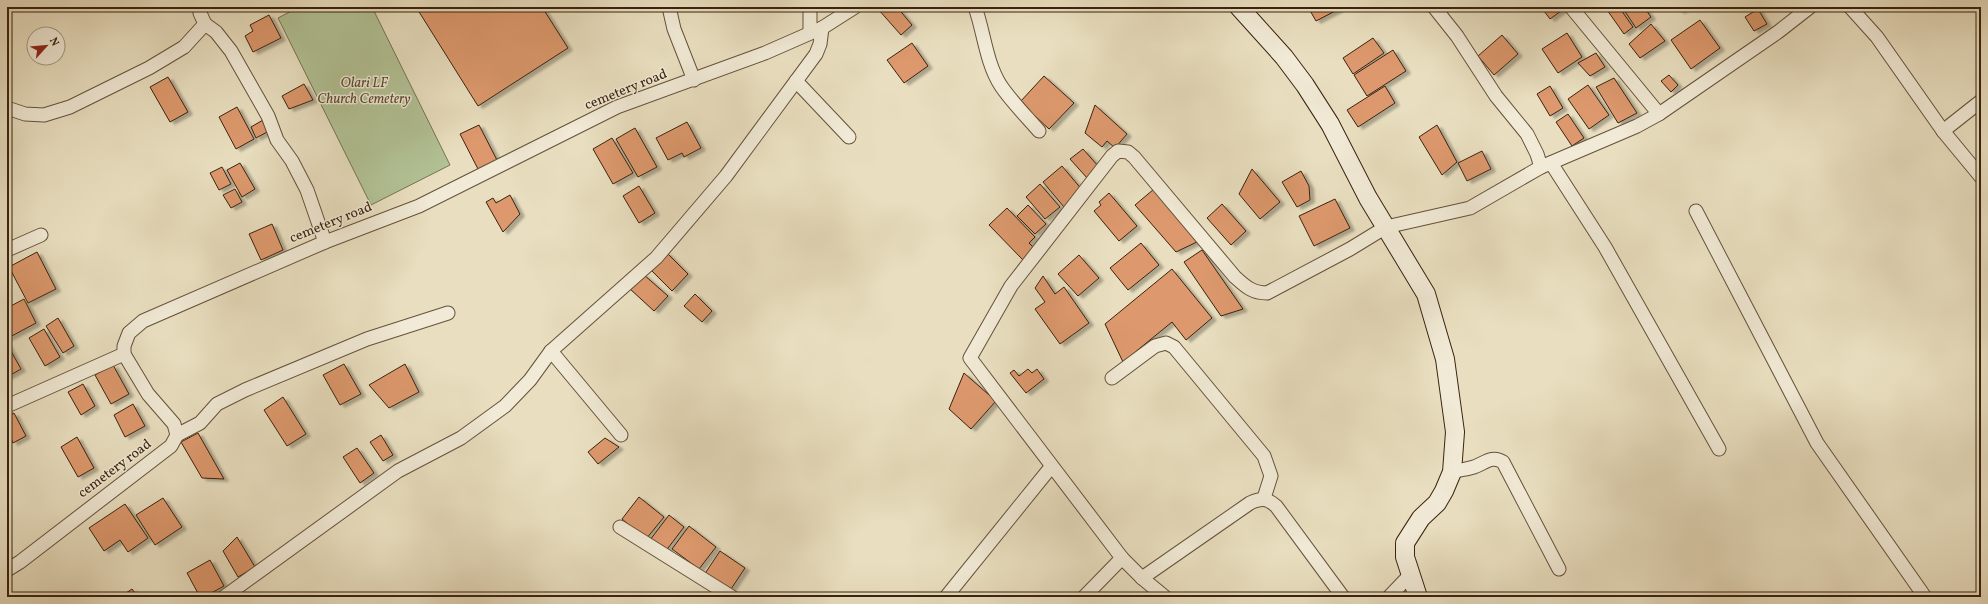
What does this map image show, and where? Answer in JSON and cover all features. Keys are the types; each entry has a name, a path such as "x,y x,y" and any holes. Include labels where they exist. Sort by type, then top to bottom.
{"street":[{"path":"200,7 200,13 205,24 216,32 231,51 268,116 277,140 292,161 307,190 325,242"},
{"path":"669,7 674,29 694,80"},
{"path":"810,7 810,32"},
{"name":"cemetery road","path":"124,354 124,346 129,333 143,321 325,242 419,206 617,107 765,53 822,28 854,7"},
{"path":"975,7 982,25 986,48 1001,85 1039,131"},
{"path":"1239,7 1284,57 1305,85 1330,124 1368,198 1426,294 1445,359 1455,432 1452,472 1444,491 1437,503 1421,518 1405,543 1405,557 1418,597"},
{"path":"1434,7 1457,36 1496,96 1527,134 1537,154 1605,247 1719,449"},
{"path":"1571,7 1658,114"},
{"path":"1165,597 1142,578 1122,558 1051,467 970,358 1011,286 1112,156 1118,151 1128,152 1134,157 1235,277 1248,289 1257,293 1267,293 1281,287 1386,227 1470,208 1546,165 1637,126 1658,114 1782,29 1810,7"},
{"path":"1850,7 1877,37 1943,131 1981,178"},
{"path":"7,108 25,114 44,115 70,107 149,68 178,51 184,47 205,24"},
{"path":"224,597 398,471 461,438 505,406 530,380 551,351 656,258 726,176 816,54 820,44 822,28"},
{"path":"796,81 849,137"},
{"path":"1943,131 1981,101"},
{"path":"1696,211 1818,443 1925,597"},
{"path":"7,250 41,235"},
{"path":"7,406 124,354 148,394 174,424 177,435 200,423 217,404 245,390 367,339 448,313"},
{"path":"1112,378 1155,346 1166,344 1174,347 1264,456 1271,476 1264,498"},
{"path":"551,351 621,435"},
{"name":"cemetery road","path":"7,570 20,562 171,446 177,435"},
{"path":"1452,472 1497,458 1503,462 1560,569"},
{"path":"946,597 1051,467"},
{"path":"1142,578 1250,503 1264,498 1276,506 1343,597"},
{"path":"620,526 732,597"},
{"path":"1084,597 1122,558"},
{"path":"1389,597 1410,575"}],"green space":[{"name":"Olari LF Church Cemetery","path":"299,7 372,7 450,165 371,205 278,18"}],"building":[{"path":"416,7 542,7 568,48 478,106"},
{"path":"881,7 897,7 912,25 901,35 878,9"},
{"path":"1308,7 1338,7 1339,9 1316,21"},
{"path":"1541,7 1564,7 1565,8 1550,19"},
{"path":"1605,7 1619,7 1633,27 1624,34"},
{"path":"1622,7 1644,7 1651,17 1636,28"},
{"path":"1677,7 1686,7 1680,11"},
{"path":"1758,9 1767,24 1754,31 1745,17"},
{"path":"269,15 281,38 253,52 245,36 253,31 250,25"},
{"path":"1700,20 1720,48 1691,69 1671,40"},
{"path":"1651,24 1665,41 1640,58 1629,44"},
{"path":"1567,33 1582,57 1558,73 1542,49"},
{"path":"1502,35 1518,54 1494,75 1478,56"},
{"path":"1373,38 1384,53 1353,74 1343,58"},
{"path":"912,43 928,66 904,83 887,60"},
{"path":"1393,50 1406,71 1367,96 1354,75"},
{"path":"1596,53 1605,67 1590,76 1578,63"},
{"path":"1669,75 1678,85 1671,92 1661,81"},
{"path":"1044,76 1074,103 1049,129 1020,102"},
{"path":"168,77 188,112 170,122 150,87"},
{"path":"1614,78 1637,113 1618,123 1596,87"},
{"path":"304,84 313,100 289,109 282,96"},
{"path":"1588,85 1609,115 1589,129 1568,99"},
{"path":"1385,86 1395,103 1358,127 1347,110"},
{"path":"1550,86 1563,108 1550,116 1537,94"},
{"path":"1095,105 1127,134 1115,148 1107,141 1102,147 1085,133"},
{"path":"237,107 254,139 236,149 219,117"},
{"path":"1568,114 1584,138 1572,146 1556,122"},
{"path":"263,120 269,131 256,138 251,127"},
{"path":"687,122 701,148 684,157 682,153 668,160 656,138"},
{"path":"479,125 497,160 478,169 460,134"},
{"path":"1437,125 1457,162 1442,175 1419,137"},
{"path":"635,128 657,167 638,177 616,139"},
{"path":"612,138 633,173 613,184 593,149"},
{"path":"1083,149 1099,167 1088,179 1070,159"},
{"path":"1482,151 1491,169 1467,181 1458,163"},
{"path":"240,163 255,189 242,197 227,170"},
{"path":"1062,166 1083,191 1064,207 1043,182"},
{"path":"222,167 231,184 219,190 210,173"},
{"path":"1252,169 1280,202 1260,219 1239,194"},
{"path":"1301,171 1309,186 1310,200 1297,207 1282,182"},
{"path":"1040,184 1060,207 1045,219 1026,197"},
{"path":"639,186 655,213 639,223 623,196"},
{"path":"235,189 242,202 231,208 223,195"},
{"path":"1154,189 1199,241 1176,252 1135,205"},
{"path":"1109,193 1137,226 1119,241 1094,211 1101,205 1099,202"},
{"path":"510,195 520,214 503,232 486,202 493,198 496,203"},
{"path":"1335,199 1350,228 1314,246 1299,216"},
{"path":"1222,204 1246,231 1231,245 1207,218"},
{"path":"1028,205 1046,224 1035,234 1017,216"},
{"path":"1007,208 1035,237 1029,243 1035,249 1023,260 989,225"},
{"path":"272,224 283,250 261,260 249,234"},
{"path":"1141,243 1159,265 1128,290 1110,268"},
{"path":"1202,250 1243,309 1221,316 1184,262"},
{"path":"37,252 56,289 28,303 9,267"},
{"path":"666,252 688,274 672,291 650,269"},
{"path":"1079,255 1099,278 1078,296 1058,274"},
{"path":"1172,269 1212,318 1186,340 1172,322 1123,362 1105,324"},
{"path":"643,274 668,296 654,311 629,288"},
{"path":"1043,276 1055,294 1064,287 1089,323 1060,344 1035,309 1045,302 1035,288"},
{"path":"695,294 712,311 702,322 684,306"},
{"path":"24,299 36,323 8,338 7,308"},
{"path":"58,318 74,346 63,353 46,326"},
{"path":"44,329 60,357 45,366 29,338"},
{"path":"7,344 21,369 7,377"},
{"path":"344,364 361,394 340,405 323,375"},
{"path":"405,364 419,392 389,408 369,385"},
{"path":"113,365 129,394 111,404 95,375"},
{"path":"1028,369 1032,373 1037,369 1044,379 1026,393 1010,373 1014,370 1019,376"},
{"path":"964,373 996,401 971,429 949,409"},
{"path":"83,384 95,406 81,415 68,392"},
{"path":"283,397 306,434 287,446 264,410"},
{"path":"133,404 145,426 125,437 114,415"},
{"path":"14,413 26,436 13,443 7,430 7,417"},
{"path":"198,433 224,479 202,478 181,442"},
{"path":"381,435 393,455 383,461 370,442"},
{"path":"77,437 94,468 78,477 61,447"},
{"path":"605,438 619,447 598,464 588,452"},
{"path":"357,448 374,473 360,483 343,457"},
{"path":"639,497 664,517 646,539 622,519"},
{"path":"163,498 182,527 155,545 136,515"},
{"path":"125,504 148,538 128,552 120,540 104,551 89,528"},
{"path":"669,515 684,527 665,552 650,540"},
{"path":"689,526 716,547 699,569 672,549"},
{"path":"237,537 255,567 238,577 223,551"},
{"path":"720,551 745,568 729,592 704,575"},
{"path":"210,560 224,586 204,597 200,597 187,573"},
{"path":"132,589 138,597 120,597"}]}
